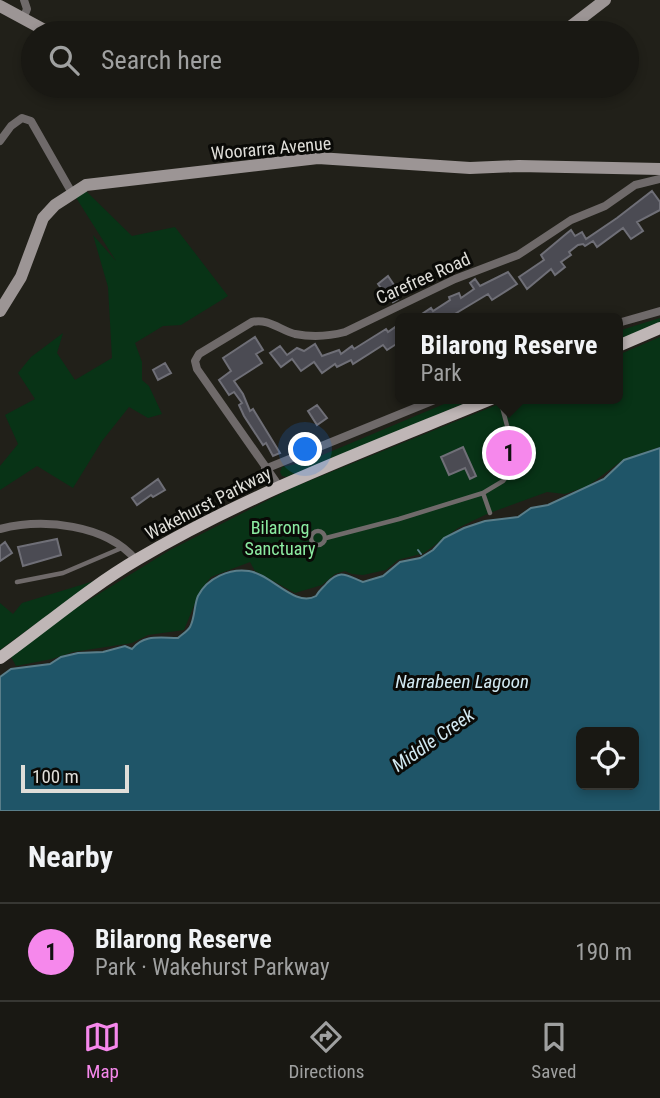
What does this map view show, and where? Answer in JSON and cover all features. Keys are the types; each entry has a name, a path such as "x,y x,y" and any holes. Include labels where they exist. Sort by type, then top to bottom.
{"main road":[{"path":"623,344 660,328"},
{"name":"Wakehurst Parkway","path":"0,658 110,577 190,529 279,486 479,404"}],"street":[{"path":"0,6 27,21 24,0"},
{"path":"578,21 605,0"},
{"path":"0,141 16,121 22,118 31,121 72,193"},
{"name":"Woorarra Avenue","path":"0,311 21,277 43,218 72,193 86,185 318,159 470,168 519,166 660,169"},
{"name":"Carefree Road","path":"265,469 197,369 195,361 199,354 252,322 261,320 295,334 330,336 345,332 455,279 518,255 571,220 605,206 635,185 660,179"},
{"path":"623,322 660,311"},
{"name":"Wakehurst Parkway","path":"265,469 425,404"},
{"path":"265,469 279,486"},
{"path":"0,529 28,524 61,524 80,528 124,547 136,560"}],"lane":[{"path":"326,538 483,494 503,481 514,463 501,404"},
{"path":"483,494 490,513"},
{"path":"17,582 63,573 124,547"}],"green space":[{"path":"86,191 132,236 175,227 228,296 181,325 163,326 135,343 142,362 142,380 149,386 162,414 148,418 129,407 102,441 73,488 37,466 0,490 0,466 18,444 5,415 35,399 18,373 31,357 63,333 57,353 75,380 112,358 108,287 93,235 116,261 75,196"},
{"path":"660,318 660,322 623,338 623,329"},
{"name":"Bilarong Sanctuary","path":"660,337 660,447 624,459 588,486 565,494 547,492 487,514 458,528 424,553 398,560 386,570 363,575 345,571 335,574 322,585 295,593 255,571 250,562 211,577 200,591 184,630 148,635 132,643 73,652 16,666 10,655 76,608 170,550 294,487 499,404 623,404 623,353"},
{"path":"444,404 463,404 287,477 280,472 282,467 306,462"},
{"path":"94,581 0,650 0,603 13,614 22,603"}],"water":[{"name":"Narrabeen Lagoon","path":"660,448 660,811 0,811 0,677 11,669 50,664 61,657 78,653 103,652 125,646 132,649 142,641 153,638 178,638 190,627 202,590 213,579 227,573 242,570 257,573 291,594 308,598 316,596 336,576 344,575 363,582 383,576 400,562 420,558 433,550 444,538 464,528 485,521 518,517 531,508 548,505 604,479 624,460"}],"building":[{"path":"652,191 660,202 660,210 637,222 643,231 631,239 623,228 597,247 593,241 585,246 578,245 569,252 571,255 561,262 565,267 555,275 551,269 527,289 519,277 544,260 541,255 571,230 575,236 582,232 586,239"},
{"path":"508,272 517,284 492,300 488,294 456,313 424,313 431,308 433,311 450,300 449,297 459,293 461,298 474,289 470,283 475,279 480,286"},
{"path":"388,276 398,291 395,293 398,299 393,302 378,284"},
{"path":"395,327 395,345 387,350 383,345 353,364 351,360 337,367 335,364 322,373 314,362 301,371 292,359 281,367 270,353 280,346 287,355 297,348 304,351 315,344 322,356 339,350 341,354 386,329 388,332"},
{"path":"255,337 263,350 256,354 262,363 234,381 250,411 253,409 280,453 273,456 244,416 239,405 242,403 234,392 229,395 219,380 231,371 223,358"},
{"path":"165,363 171,373 158,380 153,370"},
{"path":"317,405 327,418 317,425 308,411"},
{"path":"463,447 476,476 470,479 465,468 449,475 441,457"},
{"path":"158,479 165,490 153,497 151,495 137,505 132,498"},
{"path":"57,539 61,555 23,566 18,547"},
{"path":"5,542 12,553 0,561 0,546"}],"waterway":[{"path":"418,550 421,554"}],"place":[{"name":"Bilarong Reserve","path":"509,453"}],"water label":[{"name":"Middle Creek","path":"433,740"}]}
